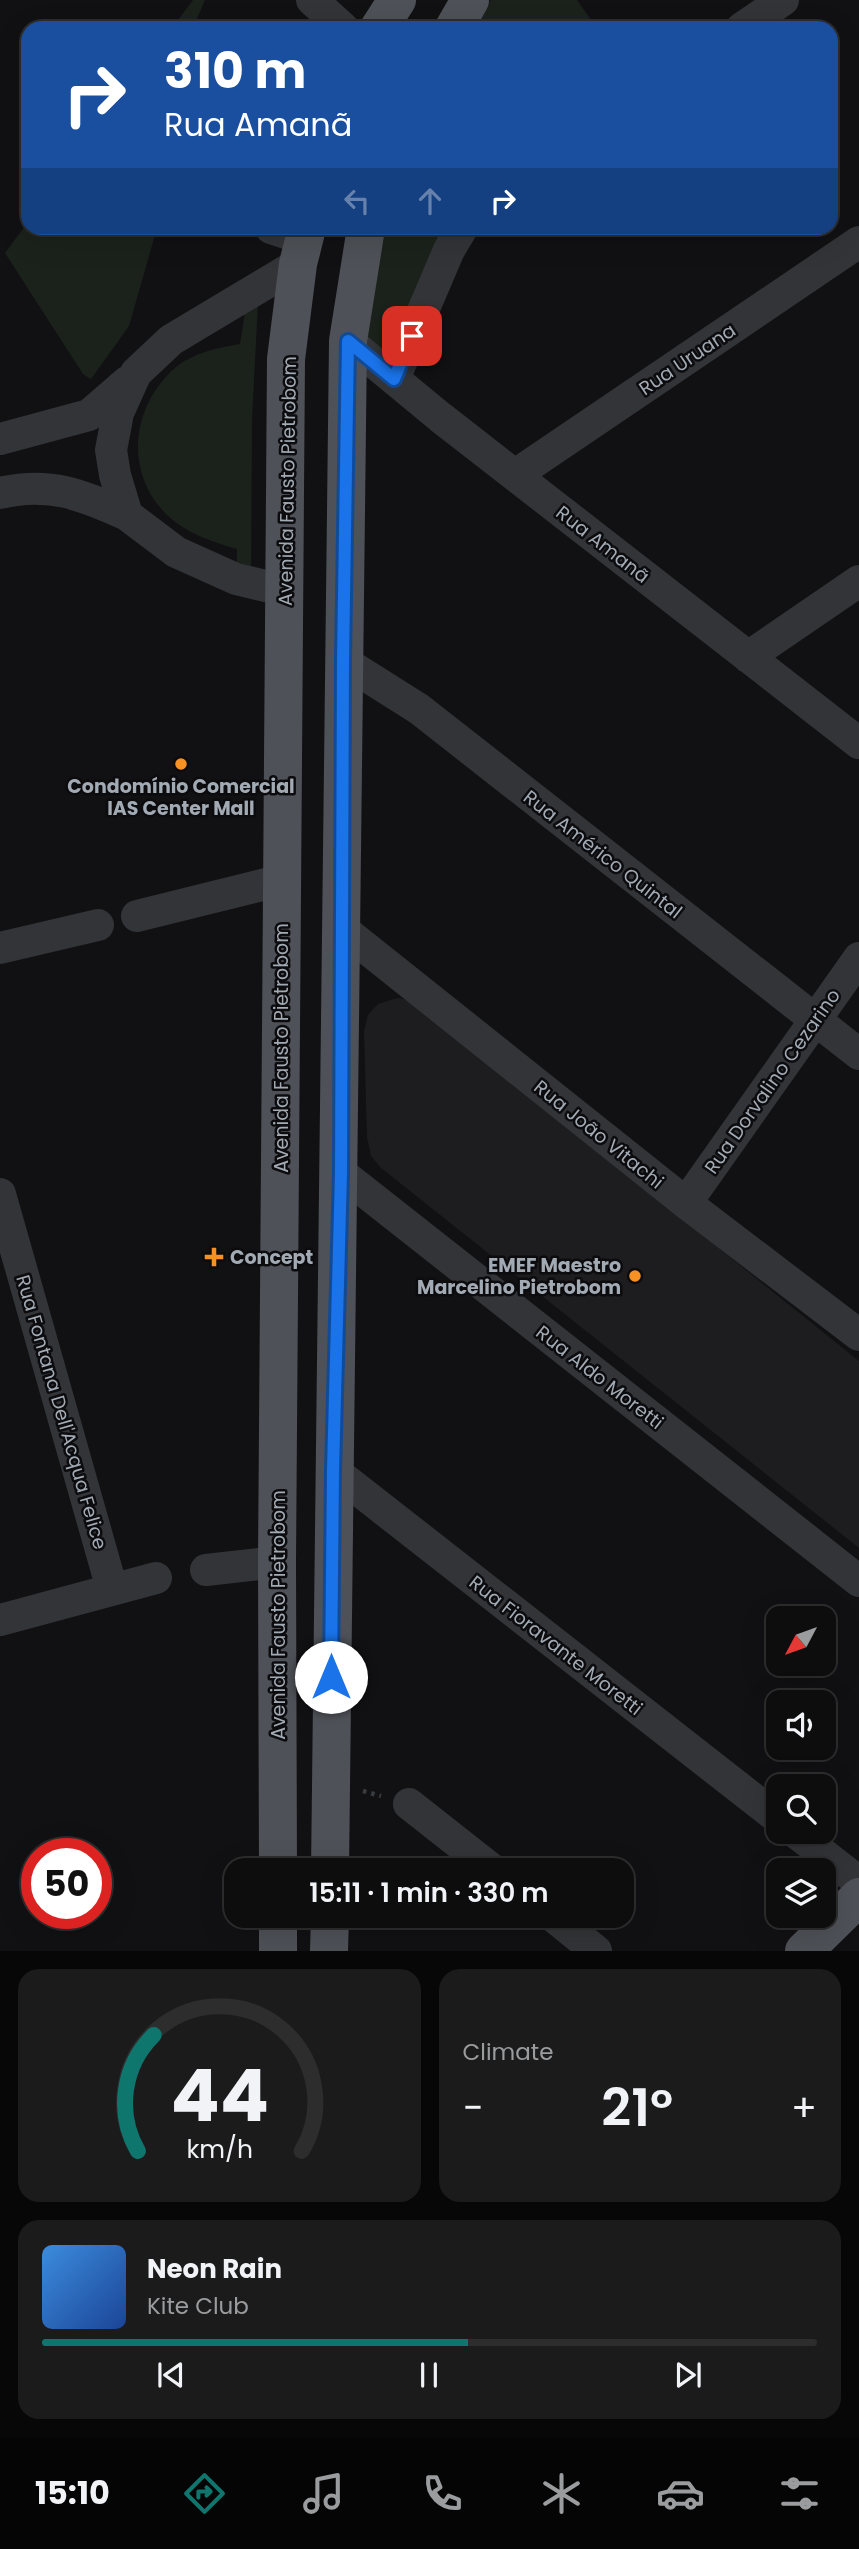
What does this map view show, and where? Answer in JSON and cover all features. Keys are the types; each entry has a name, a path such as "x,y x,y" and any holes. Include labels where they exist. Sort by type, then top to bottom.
{"main road":[{"path":"384,21 397,0"},
{"path":"458,21 470,0"},
{"path":"330,1858 333,1470 341,1173 343,660 348,341 365,235"},
{"name":"Avenida Fausto Pietrobom","path":"278,1858 277,1562 286,359 295,240"},
{"path":"804,1951 859,1897"},
{"path":"278,1928 278,1951"},
{"path":"330,1928 330,1951"}],"street":[{"path":"312,0 335,21"},
{"path":"752,21 783,0"},
{"path":"394,379 458,235"},
{"path":"0,439 89,415 171,340 295,240"},
{"name":"Rua Uruana","path":"515,475 859,242"},
{"name":"Rua Amanã","path":"348,341 859,743"},
{"path":"127,515 111,450 118,413 136,373"},
{"path":"0,493 24,487 83,495 127,515 176,552 236,579 286,592"},
{"path":"748,657 859,581"},
{"name":"Rua Américo Quintal","path":"343,660 419,709 859,1054"},
{"path":"137,916 282,880"},
{"path":"0,948 98,925"},
{"name":"Rua João Vitachi","path":"341,928 686,1203 859,1335"},
{"name":"Rua Dorvalino Cezarino","path":"686,1203 859,958"},
{"name":"Rua Aldo Moretti","path":"341,1173 859,1581"},
{"name":"Rua Fontana Dell'Acqua Felice","path":"0,1194 112,1589"},
{"name":"Rua Fioravante Moretti","path":"333,1470 766,1809"},
{"path":"206,1570 277,1562"},
{"path":"0,1620 156,1578"},
{"path":"409,1804 478,1858"},
{"path":"810,1844 859,1882"},
{"path":"562,1931 596,1951"}],"path":[{"path":"331,1781 409,1804"}],"shaded area":[{"path":"193,0 205,0 196,21 177,21"},
{"path":"491,0 577,0 592,21 476,21"},
{"path":"21,231 21,235 155,235 129,326 91,379 83,374 5,253"},
{"path":"380,235 447,235 389,364 358,338"},
{"path":"258,303 252,419 251,574 237,567 237,549 199,536 166,514 152,497 143,478 138,439 142,419 161,382 176,367 199,354 240,344 245,312"},
{"name":"EMEF Maestro Marcelino Pietrobom","path":"398,998 412,1001 859,1361 859,1548 381,1168 371,1156 367,1137 364,1031 368,1015 378,1004"}],"place":[{"name":"Condomínio Comercial IAS Center Mall","path":"181,764"},
{"name":"Concept","path":"214,1257"},
{"name":"EMEF Maestro Marcelino Pietrobom","path":"635,1276"}],"route":[{"path":"331,1677 333,1470 341,1173 343,660 348,341 394,379 412,336"}]}
